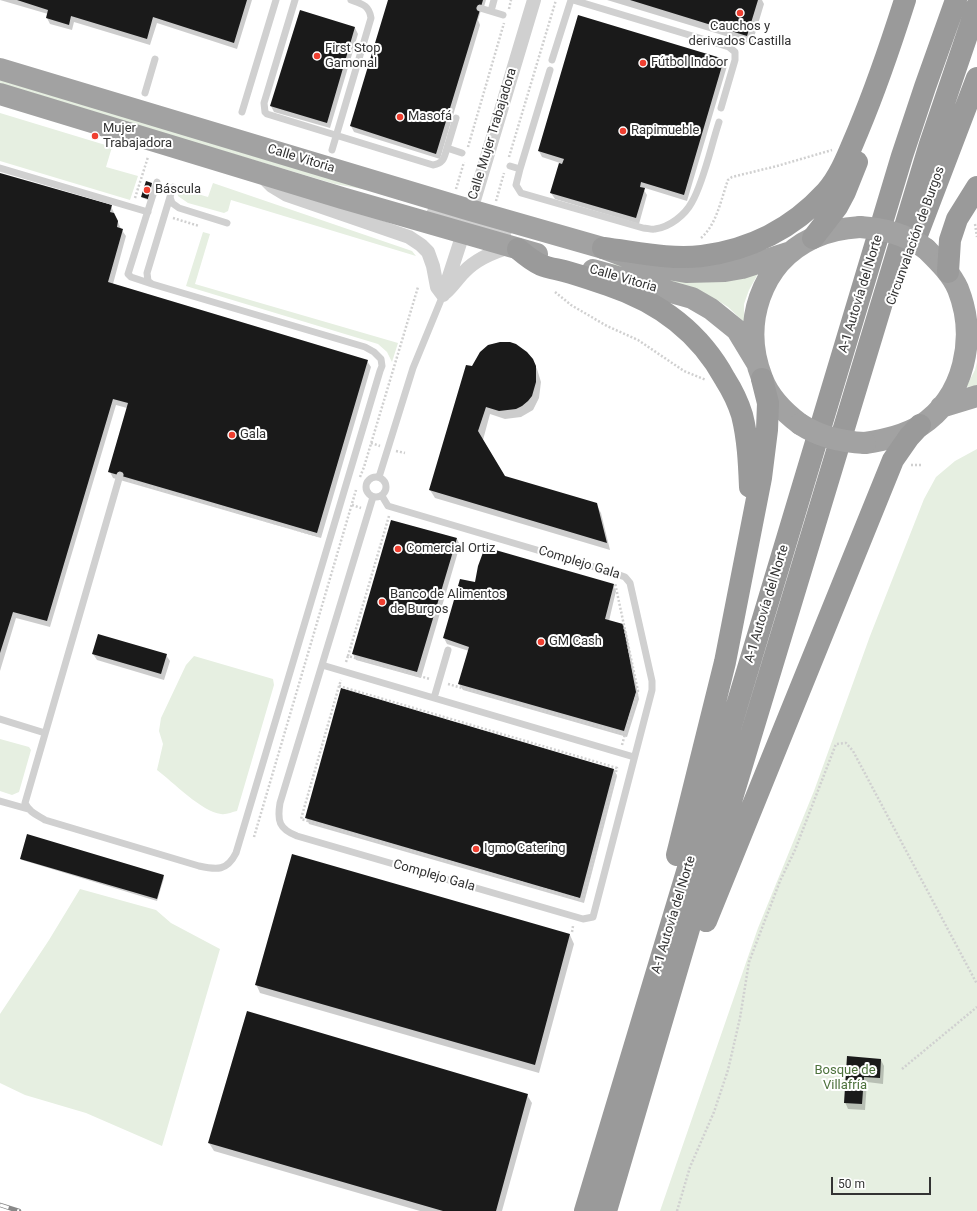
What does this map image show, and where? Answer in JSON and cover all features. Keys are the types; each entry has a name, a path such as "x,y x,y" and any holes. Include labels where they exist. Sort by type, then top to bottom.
{"highway":[{"path":"603,248 678,257 702,256 732,251 755,243 796,219 826,191 841,169 867,109 905,0"},
{"name":"A-1 Autovía del Norte","path":"585,1211 902,156 956,0"},
{"name":"A-1 Autovía del Norte","path":"606,1211 691,922 725,820 930,144 977,6"},
{"path":"813,238 837,207 851,178 876,108 896,28"},
{"name":"Calle Vitoria","path":"0,69 470,210 603,248 635,260 686,272 725,271 742,268 791,252"},
{"name":"Circunvalación de Burgos","path":"855,394 905,269 932,192 977,78"},
{"name":"Calle Vitoria","path":"0,94 463,234 692,298 711,309 737,330 773,398 779,406 800,424 815,433 831,439 865,443 883,441 898,436 920,425 941,408"},
{"path":"948,272 950,240 957,219 977,187"},
{"path":"610,1127 608,1101 666,900 725,662 761,478 767,440 768,403 753,339 754,319 759,298 766,282 776,267 791,252 813,238 836,230 860,227 878,228 893,232 909,238 926,249 948,272 958,288 972,331 962,372 954,390 941,408"},
{"path":"514,248 541,265 625,291 657,307 687,329 703,345 724,376 739,407 742,417 748,447 750,491 736,602 725,662"},
{"path":"941,408 977,396"},
{"path":"637,1105 654,1067 685,976 719,887 893,460 909,437 920,425"}],"street":[{"name":"Calle Mujer Trabajadora","path":"342,198 367,196 379,198 450,218 458,218 470,210 534,0"},
{"path":"257,172 272,186 287,195 409,237 422,245 428,252 433,266 437,287 443,295"},
{"path":"443,295 470,210"},
{"name":"Calle Vitoria","path":"463,234 471,227 478,225 488,226 568,249 589,253 603,248"},
{"path":"443,295 474,264 496,251 514,248"}],"lane":[{"path":"242,112 276,0"},
{"path":"295,0 264,103 264,112 270,116 433,165 439,164 442,161 456,118"},
{"path":"332,150 371,18 370,11 367,7 351,0"},
{"path":"491,11 494,0"},
{"path":"552,60 572,0 729,47 735,52 735,60 721,108"},
{"path":"480,8 506,14"},
{"path":"145,93 155,59"},
{"path":"550,70 516,185 522,193 643,228 655,229 669,224 678,219 692,202 699,186 719,122"},
{"path":"447,148 464,153"},
{"path":"510,166 520,169"},
{"path":"0,168 148,212"},
{"path":"122,477 25,803 28,809 45,820 199,866 215,869 225,867 232,861 236,853 382,366 382,359 365,347 131,277 128,274 157,182"},
{"path":"152,284 148,281 147,273 173,187"},
{"path":"170,197 172,203 179,208 228,223"},
{"path":"379,478 414,368 443,295"},
{"path":"371,478 379,478 384,480 386,490 382,496 373,497 366,490 367,483 371,478"},
{"name":"Complejo Gala","path":"373,497 280,802 278,815 281,825 286,831 297,836 568,915 583,919 593,917 652,690 652,681 630,583 625,577 388,506 382,496"},
{"path":"434,698 448,650"},
{"path":"322,665 634,757"},
{"path":"0,719 45,733"},
{"path":"0,801 28,809"}],"path":[{"path":"464,153 511,0"},
{"path":"509,158 556,0"},
{"path":"697,242 708,232 728,180 732,177 777,166 836,148"},
{"path":"132,207 148,156"},
{"path":"455,191 464,161"},
{"path":"496,203 504,173"},
{"path":"165,216 204,228"},
{"path":"974,221 977,237"},
{"path":"357,483 364,467 418,286"},
{"path":"555,292 571,305 607,326 638,340 684,371 704,380 715,380 724,376"},
{"path":"122,477 318,536 321,534"},
{"path":"254,837 356,488"},
{"path":"389,516 348,656 625,734 638,691 616,584 610,581"},
{"path":"339,686 616,767 617,769 582,900 301,819 339,686"},
{"path":"677,1211 690,1166 714,1112 726,1077 740,1018 748,962 780,881 795,850 836,744 846,743 853,751 977,984"},
{"path":"902,1069 977,1007"}],"green space":[{"path":"0,78 373,191 335,184 0,85"},
{"path":"0,113 112,147 106,167 138,176 130,200 0,161"},
{"path":"213,183 412,251 416,256 231,200 228,211 224,213 188,203 178,196 177,188 208,197"},
{"path":"203,232 210,234 195,284 398,343 392,362 387,352 378,344 186,286"},
{"path":"598,263 759,272 749,290 744,304 744,322 728,307 717,300"},
{"path":"977,362 977,386 966,387 975,370"},
{"name":"Bosque de Villafría","path":"977,449 977,1211 660,1211 758,928 814,791 870,636 924,499 936,477 955,461"},
{"path":"194,656 273,679 274,685 237,811 227,814 213,812 205,808 157,770 163,744 159,731 161,718 186,665"},
{"path":"0,739 29,747 31,750 19,792 12,795 0,791"},
{"path":"80,889 156,910 171,923 220,949 162,1146 86,1113 25,1095 0,1083 0,1014 49,940"}],"building":[{"path":"17,0 247,0 234,43 153,17 147,39 71,16 69,25 46,18 48,10"},
{"path":"388,0 483,0 436,154 350,126"},
{"path":"630,0 758,0 747,36"},
{"path":"300,10 355,27 327,123 270,106"},
{"name":"Rapimueble","path":"578,15 724,59 684,195 641,182 640,187 645,188 636,218 550,193 559,163 562,164 564,159 538,151"},
{"name":"Gala","path":"0,173 112,205 110,212 114,213 118,221 117,227 123,229 108,282 368,360 317,533 108,472 128,403 113,399 47,621 13,612 0,653"},
{"name":"Báscula","path":"146,181 152,183 148,199 141,197"},
{"path":"500,342 510,342 516,344 527,352 533,359 536,366 536,382 532,396 522,406 516,409 499,411 486,407 478,431 505,476 597,503 607,543 429,490 466,365 472,366 480,352 488,345"},
{"path":"391,520 457,538 417,672 352,654"},
{"name":"GM Cash","path":"485,547 614,584 605,619 623,624 636,692 624,731 458,684 469,647 443,638 460,579 475,582 478,566"},
{"path":"98,634 167,654 161,674 92,654"},
{"path":"341,688 614,769 580,898 305,818"},
{"path":"27,834 164,875 157,899 20,859"},
{"path":"292,854 570,934 535,1065 255,985"},
{"path":"247,1011 528,1094 496,1211 443,1211 208,1143"},
{"path":"847,1056 881,1059 880,1078 864,1077 862,1104 844,1103"}],"railway":[{"path":"0,1205 19,1211"}],"place":[{"name":"Cauchos y derivados Castilla","path":"740,13"},
{"name":"First Stop Gamonal","path":"317,56"},
{"name":"Fútbol Indoor","path":"643,63"},
{"name":"Masofá","path":"400,117"},
{"name":"Rapimueble","path":"623,131"},
{"name":"Mujer Trabajadora","path":"95,136"},
{"name":"Báscula","path":"147,190"},
{"name":"Gala","path":"232,435"},
{"name":"Comercial Ortiz","path":"398,549"},
{"name":"Banco de Alimentos de Burgos","path":"382,602"},
{"name":"GM Cash","path":"541,642"},
{"name":"Igmo Catering","path":"476,849"}]}
